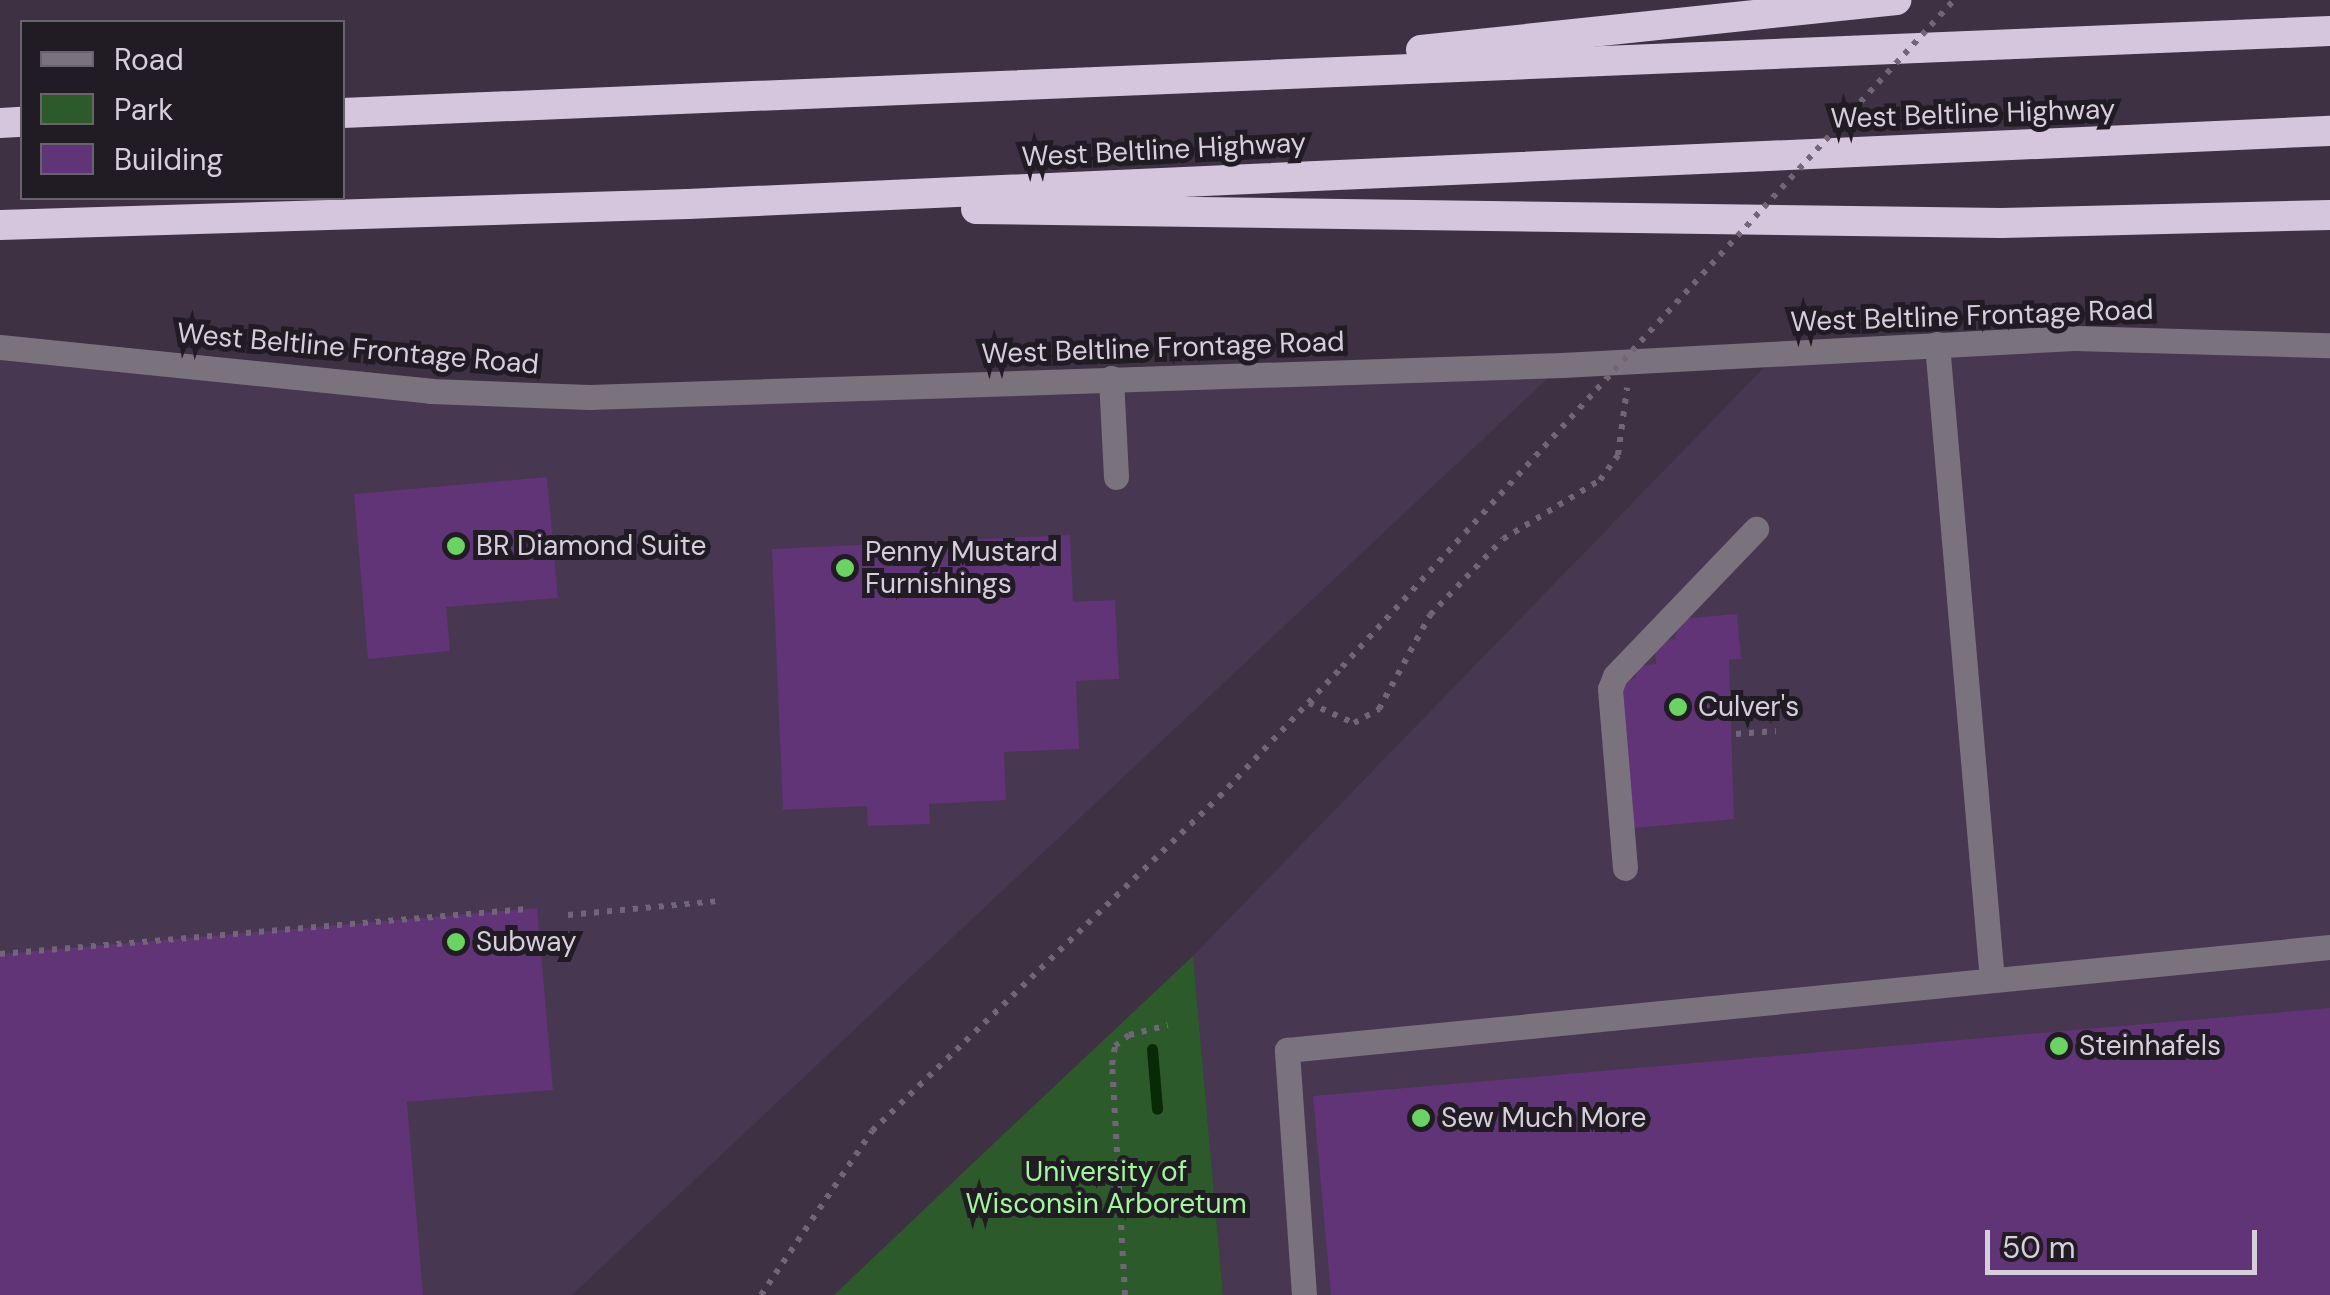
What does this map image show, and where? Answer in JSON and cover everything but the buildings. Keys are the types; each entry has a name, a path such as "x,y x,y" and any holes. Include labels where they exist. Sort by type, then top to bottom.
{"highway":[{"path":"1152,78 1896,0"},
{"path":"345,113 2330,31"},
{"name":"West Beltline Highway","path":"0,225 688,204 2330,131"},
{"path":"688,204 1983,223 2330,215"}],"street":[{"name":"West Beltline Frontage Road","path":"0,347 524,396 672,396 1636,362 1937,344 2257,338 2330,345"},
{"path":"1937,344 1992,980"},
{"path":"1111,378 1116,477"},
{"path":"1625,868 1610,689 1615,676 1756,529"},
{"path":"1304,1295 1287,1050 2330,947"}],"path":[{"path":"761,1295 872,1132 1342,668 1954,0"},
{"path":"1309,702 1354,723 1379,709 1430,615 1503,539 1600,480 1618,455 1622,403 1636,362"},
{"path":"1736,734 1776,731"},
{"path":"568,915 720,902"},
{"path":"0,954 528,909"},
{"path":"1125,1295 1112,1065 1115,1046 1129,1035 1168,1026"}],"shaded area":[{"path":"2330,345 2330,1295 1223,1295 1193,956 1777,354"},
{"path":"0,347 431,391 1562,365 572,1295 0,1295"}],"green space":[{"name":"University of Wisconsin Arboretum","path":"1193,956 1223,1295 834,1295 1008,1130"}],"waterway":[{"path":"1152,1049 1157,1109"}],"place":[{"name":"BR Diamond Suite","path":"456,546"},
{"name":"Penny Mustard Furnishings","path":"845,568"},
{"name":"Culver's","path":"1678,707"},
{"name":"Subway","path":"456,942"},
{"name":"Steinhafels","path":"2059,1046"},
{"name":"Sew Much More","path":"1421,1118"}]}
